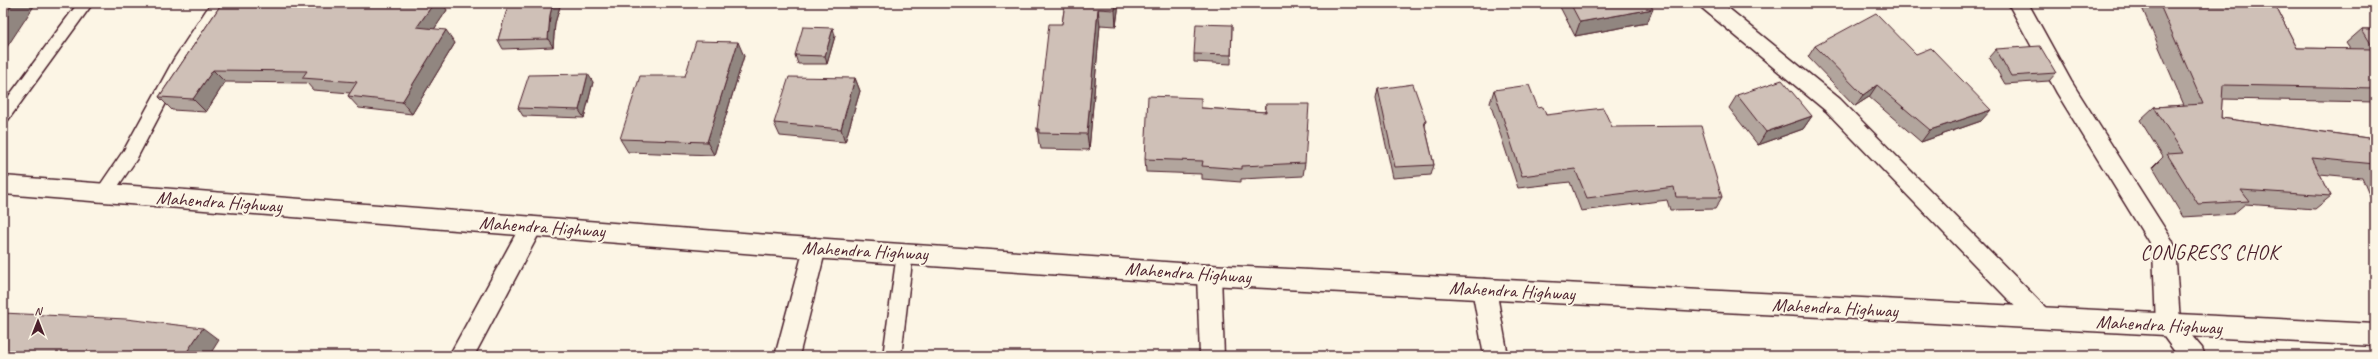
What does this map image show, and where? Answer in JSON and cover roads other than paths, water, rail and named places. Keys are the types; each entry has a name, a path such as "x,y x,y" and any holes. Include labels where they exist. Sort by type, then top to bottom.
{"main road":[{"path":"1709,3 1833,105 2041,318"},
{"path":"2018,3 2064,87 2164,247 2168,326 2193,356"},
{"name":"Mahendra Highway","path":"3,185 815,248 1209,275 2041,318 2168,326 2375,335"},
{"path":"461,356 532,226"},
{"path":"787,356 815,248"},
{"path":"1209,275 1212,356"},
{"path":"1484,289 1496,356"}],"lane":[{"path":"3,116 86,3"},
{"path":"104,193 130,155 179,63 220,3"},
{"path":"892,356 905,253"}],"district":[{"name":"CONGRESS CHOK","path":"2210,252"}]}
